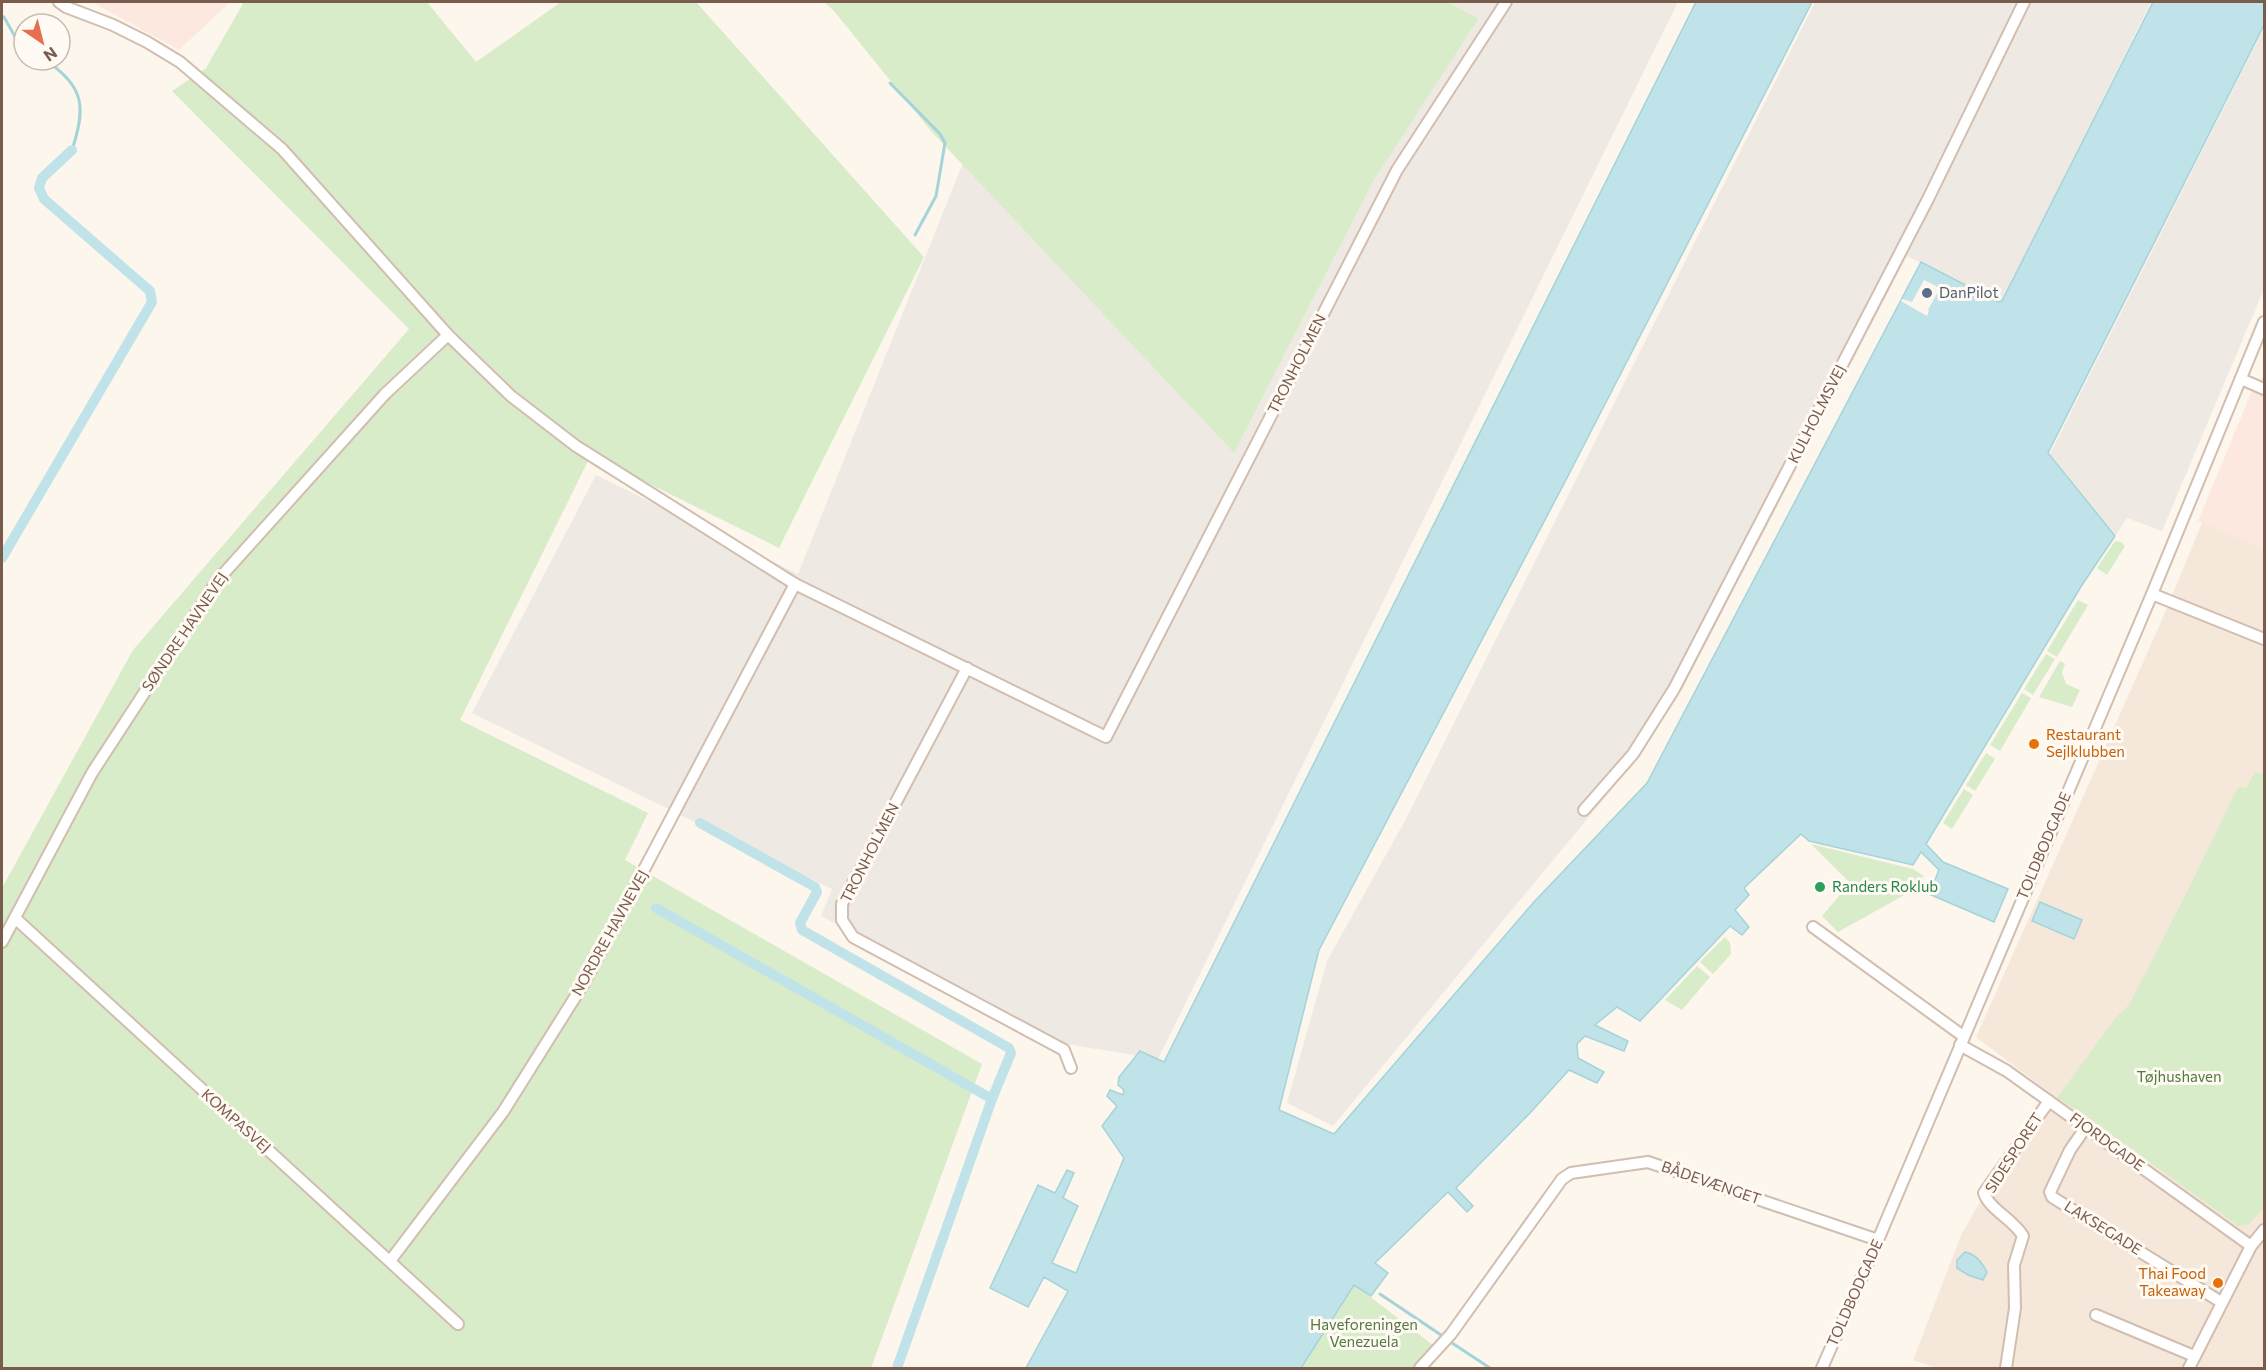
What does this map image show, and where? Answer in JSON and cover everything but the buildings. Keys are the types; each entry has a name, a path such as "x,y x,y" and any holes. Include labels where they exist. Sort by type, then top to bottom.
{"street":[{"path":"60,2 113,25 180,62 282,149 448,335 511,396 576,446 795,584 967,668"},
{"name":"TRONHOLMEN","path":"1071,1068 1064,1050 853,937 842,920 842,904 967,668 1106,737 1398,170 1506,2"},
{"name":"KULHOLMSVEJ","path":"1584,810 1632,754 1674,689 1928,199 2024,2"},
{"name":"TOLDBODGADE","path":"1822,1368 2152,594 2265,322"},
{"name":"SØNDRE HAVNEVEJ","path":"2,942 92,774 217,581 385,394 448,335"},
{"path":"2241,379 2265,389"},
{"name":"NORDRE HAVNEVEJ","path":"390,1261 503,1112 584,983 795,584"},
{"path":"2152,594 2265,639"},
{"name":"KOMPASVEJ","path":"15,918 458,1324"},
{"name":"FJORDGADE","path":"1813,927 1962,1041 2251,1246"},
{"name":"SIDESPORET","path":"2006,1368 2015,1308 2014,1265 2023,1236 2018,1227 1988,1201 1984,1193 2049,1101"},
{"name":"LAKSEGADE","path":"2086,1127 2070,1150 2050,1192 2052,1197 2221,1302"},
{"name":"BÅDEVÆNGET","path":"1420,1368 1440,1349 1562,1179 1571,1173 1648,1162 1878,1240"},
{"path":"2189,1368 2251,1246 2265,1230"},
{"path":"2096,1315 2194,1356"}],"shaded area":[{"path":"92,2 230,2 179,50"},
{"path":"1447,2 1678,2 1158,1059 1060,1043 821,916 832,889 472,713 596,475 798,574 963,163 1234,453 1373,182 1479,18"},
{"path":"1815,2 2151,2 2002,301 1998,302 1907,256 1683,688 1636,760 1333,1126 1287,1103 1327,961 1407,817"},
{"path":"2264,28 2264,289 2162,531 2127,518 2115,536 2050,454"},
{"path":"2264,373 2264,1368 1936,1368 1913,1360 1962,1233 2046,1090 1976,1037 2161,622"},
{"path":"2252,391 2264,396 2264,549 2198,521"}],"green space":[{"path":"244,2 427,2 476,62 561,2 696,2 924,257 779,548 591,455 460,720 648,813 625,860 982,1064 871,1368 2,1368 2,888 133,650 409,329 172,91 206,68"},
{"path":"824,2 1447,2 1479,18 1373,182 1234,453 931,131 834,11"},
{"path":"2115,541 2125,546 2107,575 2097,568"},
{"path":"2078,600 2088,605 2057,657 2047,651"},
{"path":"2046,654 2055,659 2033,695 2024,689"},
{"path":"2060,661 2065,664 2062,672 2066,684 2080,690 2072,707 2039,697"},
{"path":"2022,693 2031,698 2000,751 1990,745"},
{"path":"1986,753 1995,759 1975,791 1966,785"},
{"name":"Tøjhushaven","path":"2264,768 2264,1208 2249,1224 2238,1226 2086,1116 2057,1098 2117,1016 2129,1005 2238,787 2246,788 2255,772 2261,774"},
{"path":"1964,789 1973,795 1952,829 1943,823"},
{"path":"1811,844 1913,869 1924,876 1908,893 1838,932 1822,916 1850,883"},
{"path":"1725,937 1730,943 1731,954 1713,974 1700,962"},
{"path":"1697,966 1710,977 1682,1010 1665,1000"},
{"name":"Haveforeningen Venezuela","path":"1355,1285 1434,1346 1414,1368 1301,1368"}],"water":[{"path":"1696,2 1812,2 1568,476 1319,950 1279,1110 1334,1134 1533,903 1647,783 1921,262 1998,302 2002,301 2153,2 2264,2 2264,25 2048,453 2115,536 2082,585 1926,844 1943,862 2008,889 1994,922 1929,894 1939,870 1921,852 1913,865 1809,841 1801,834 1744,888 1749,895 1735,910 1749,927 1742,935 1730,926 1640,1021 1617,1007 1595,1025 1628,1041 1624,1051 1585,1036 1577,1044 1578,1058 1604,1072 1597,1083 1569,1070 1456,1188 1473,1206 1467,1212 1448,1192 1375,1263 1388,1273 1371,1296 1354,1285 1301,1368 1026,1368 1068,1291 1044,1277 1028,1307 990,1288 1038,1185 1055,1193 1067,1170 1074,1173 1063,1198 1078,1206 1052,1263 1076,1273 1124,1158 1102,1126 1117,1106 1107,1096 1110,1090 1123,1095 1124,1090 1118,1085 1119,1077 1140,1051 1164,1062"},
{"path":"2040,902 2082,920 2074,939 2032,921"},
{"path":"1965,1252 1975,1257 1983,1265 1987,1272 1983,1280 1957,1268 1957,1260"}],"pier":[{"name":"DanPilot","path":"1924,280 1940,288 1927,316 1901,301 1902,299 1912,302"}],"waterway":[{"path":"2,16 12,31"},
{"path":"60,72 75,89 79,99 79,122 72,150"},
{"path":"890,83 940,134 945,143 936,196 915,235"},
{"path":"2,558 152,302 150,291 44,199 39,188 42,178 72,150"},
{"path":"700,823 815,887 817,892 800,923 802,930 1009,1048 1011,1053 992,1099 897,1368"},
{"path":"656,908 992,1099"},
{"path":"1380,1294 1444,1337"},
{"path":"1449,1341 1490,1368"}],"place":[{"name":"DanPilot","path":"1927,293"},
{"name":"Restaurant Sejlklubben","path":"2034,744"},
{"name":"Randers Roklub","path":"1820,887"},
{"name":"Thai Food Takeaway","path":"2218,1283"}]}
